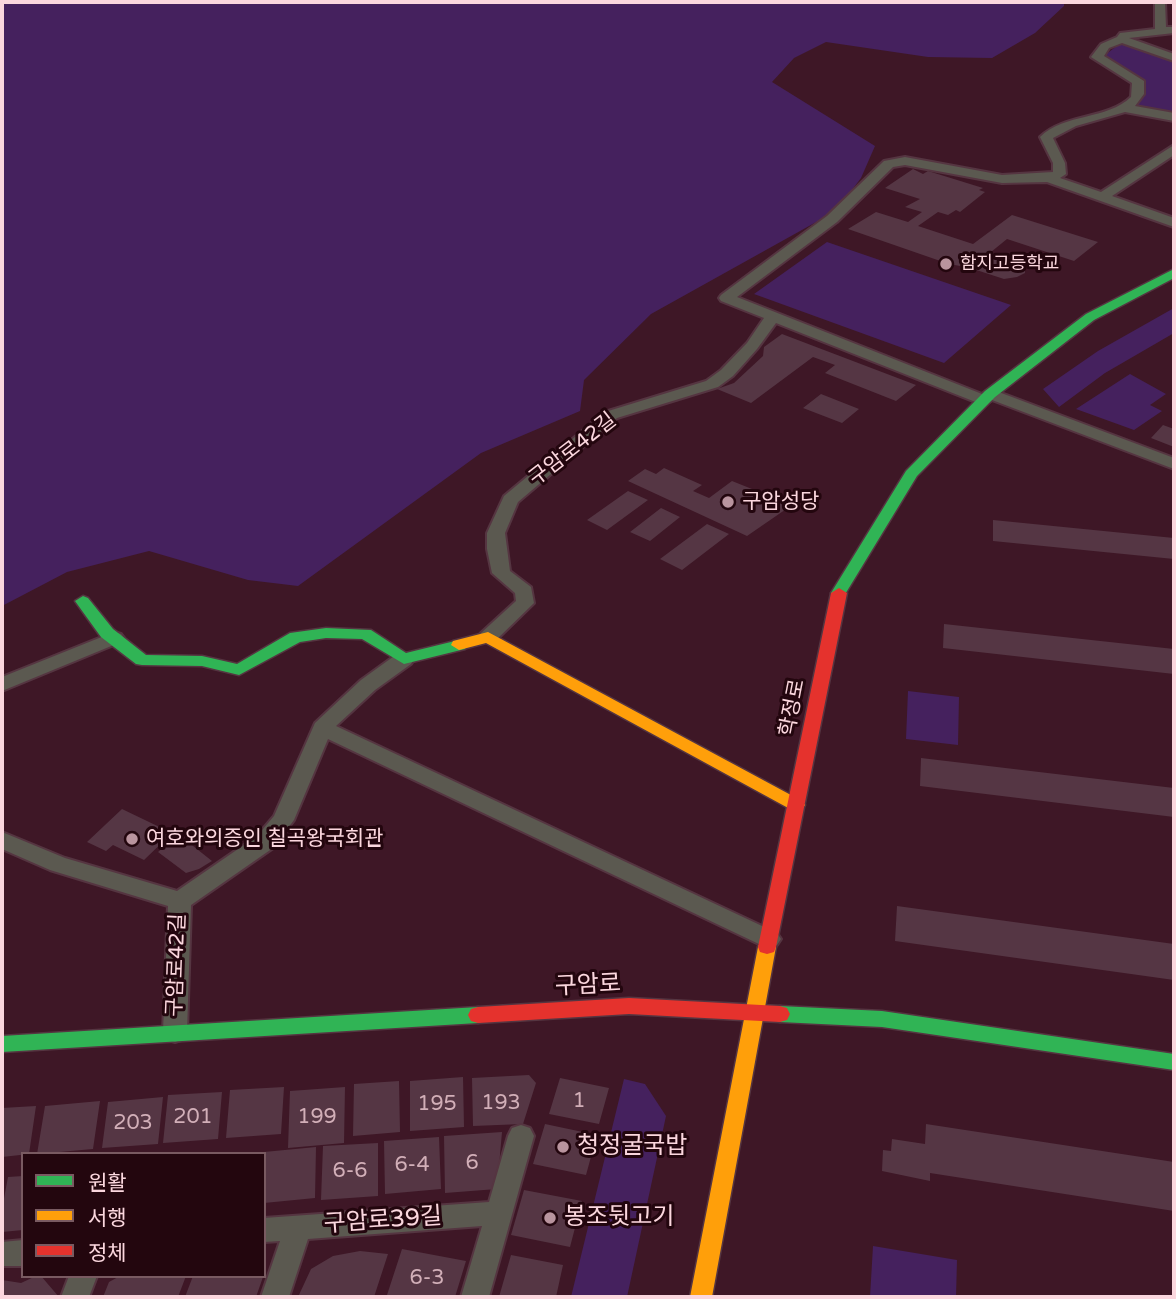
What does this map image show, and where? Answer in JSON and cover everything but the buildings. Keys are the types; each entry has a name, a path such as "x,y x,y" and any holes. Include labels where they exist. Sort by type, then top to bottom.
{"main road":[{"name":"학정로","path":"701,1297 754,1012 838,594 911,474 987,397 1090,317 1174,273"},
{"path":"83,601 114,638 142,660 202,661 239,670 296,637 326,634 365,635 404,659 488,637 796,805"},
{"name":"구암로","path":"2,1044 629,1006 882,1019 1174,1062"}],"street":[{"path":"1160,2 1161,31"},
{"path":"1174,30 1124,35 1122,39 1104,46 1097,57 1138,81 1140,92 1136,101 1125,108 1072,123 1046,137 1059,163 1059,174 1048,178 1002,179 905,161 889,164 832,219 726,298 987,397 1174,464"},
{"path":"1122,39 1174,58"},
{"path":"1125,108 1174,117"},
{"path":"1101,198 1174,149"},
{"path":"1048,178 1101,198 1170,218"},
{"name":"구암로42길","path":"488,637 525,603 524,591 501,573 496,549 496,533 510,500 611,415 712,384 727,373 752,346 773,316"},
{"path":"2,684 114,638"},
{"name":"구암로42길","path":"175,1032 180,901 265,842 283,820 322,728 368,685 404,659"},
{"path":"322,728 769,939"},
{"path":"2,840 58,864 180,901"},
{"path":"475,1297 521,1136"},
{"name":"구암로39길","path":"275,1297 298,1227 500,1213"},
{"path":"266,1230 298,1227"},
{"path":"2,1254 21,1253"},
{"path":"75,1297 82,1278"}],"shaded area":[{"path":"2,2 1064,2 1064,6 1035,33 992,58 928,57 826,42 794,58 772,82 875,146 861,178 836,211 651,314 584,380 580,411 481,453 298,586 248,580 149,551 67,572 2,606"},
{"path":"1122,42 1174,60 1174,115 1130,107 1138,81 1101,58"},
{"path":"827,242 1011,305 944,363 754,294"},
{"path":"1174,308 1174,333 1105,373 1059,407 1043,389 1098,351"},
{"path":"1130,374 1166,394 1150,405 1162,411 1134,430 1076,409"},
{"path":"908,691 959,697 958,745 906,739"},
{"path":"624,1079 645,1084 666,1116 627,1297 571,1297"},
{"path":"873,1246 957,1260 956,1297 870,1297"}],"traffic: fast":[{"path":"839,593 911,474 990,394 1090,317 1174,273"},
{"path":"83,601 107,633 142,660 202,661 239,670 296,637 326,633 365,634 404,659 459,645"},
{"path":"780,1014 882,1019 1174,1062"},
{"path":"2,1044 478,1015"}],"traffic: slow":[{"path":"459,645 488,637 796,805"},
{"path":"701,1297 767,947"}],"traffic: jam":[{"path":"767,947 839,593"},
{"path":"478,1015 629,1006 780,1014"}],"place":[{"name":"함지고등학교","path":"946,264"},
{"name":"구암성당","path":"728,502"},
{"name":"여호와의증인 칠곡왕국회관","path":"132,839"},
{"name":"청정굴국밥","path":"563,1147"},
{"name":"봉조뒷고기","path":"550,1218"}]}
